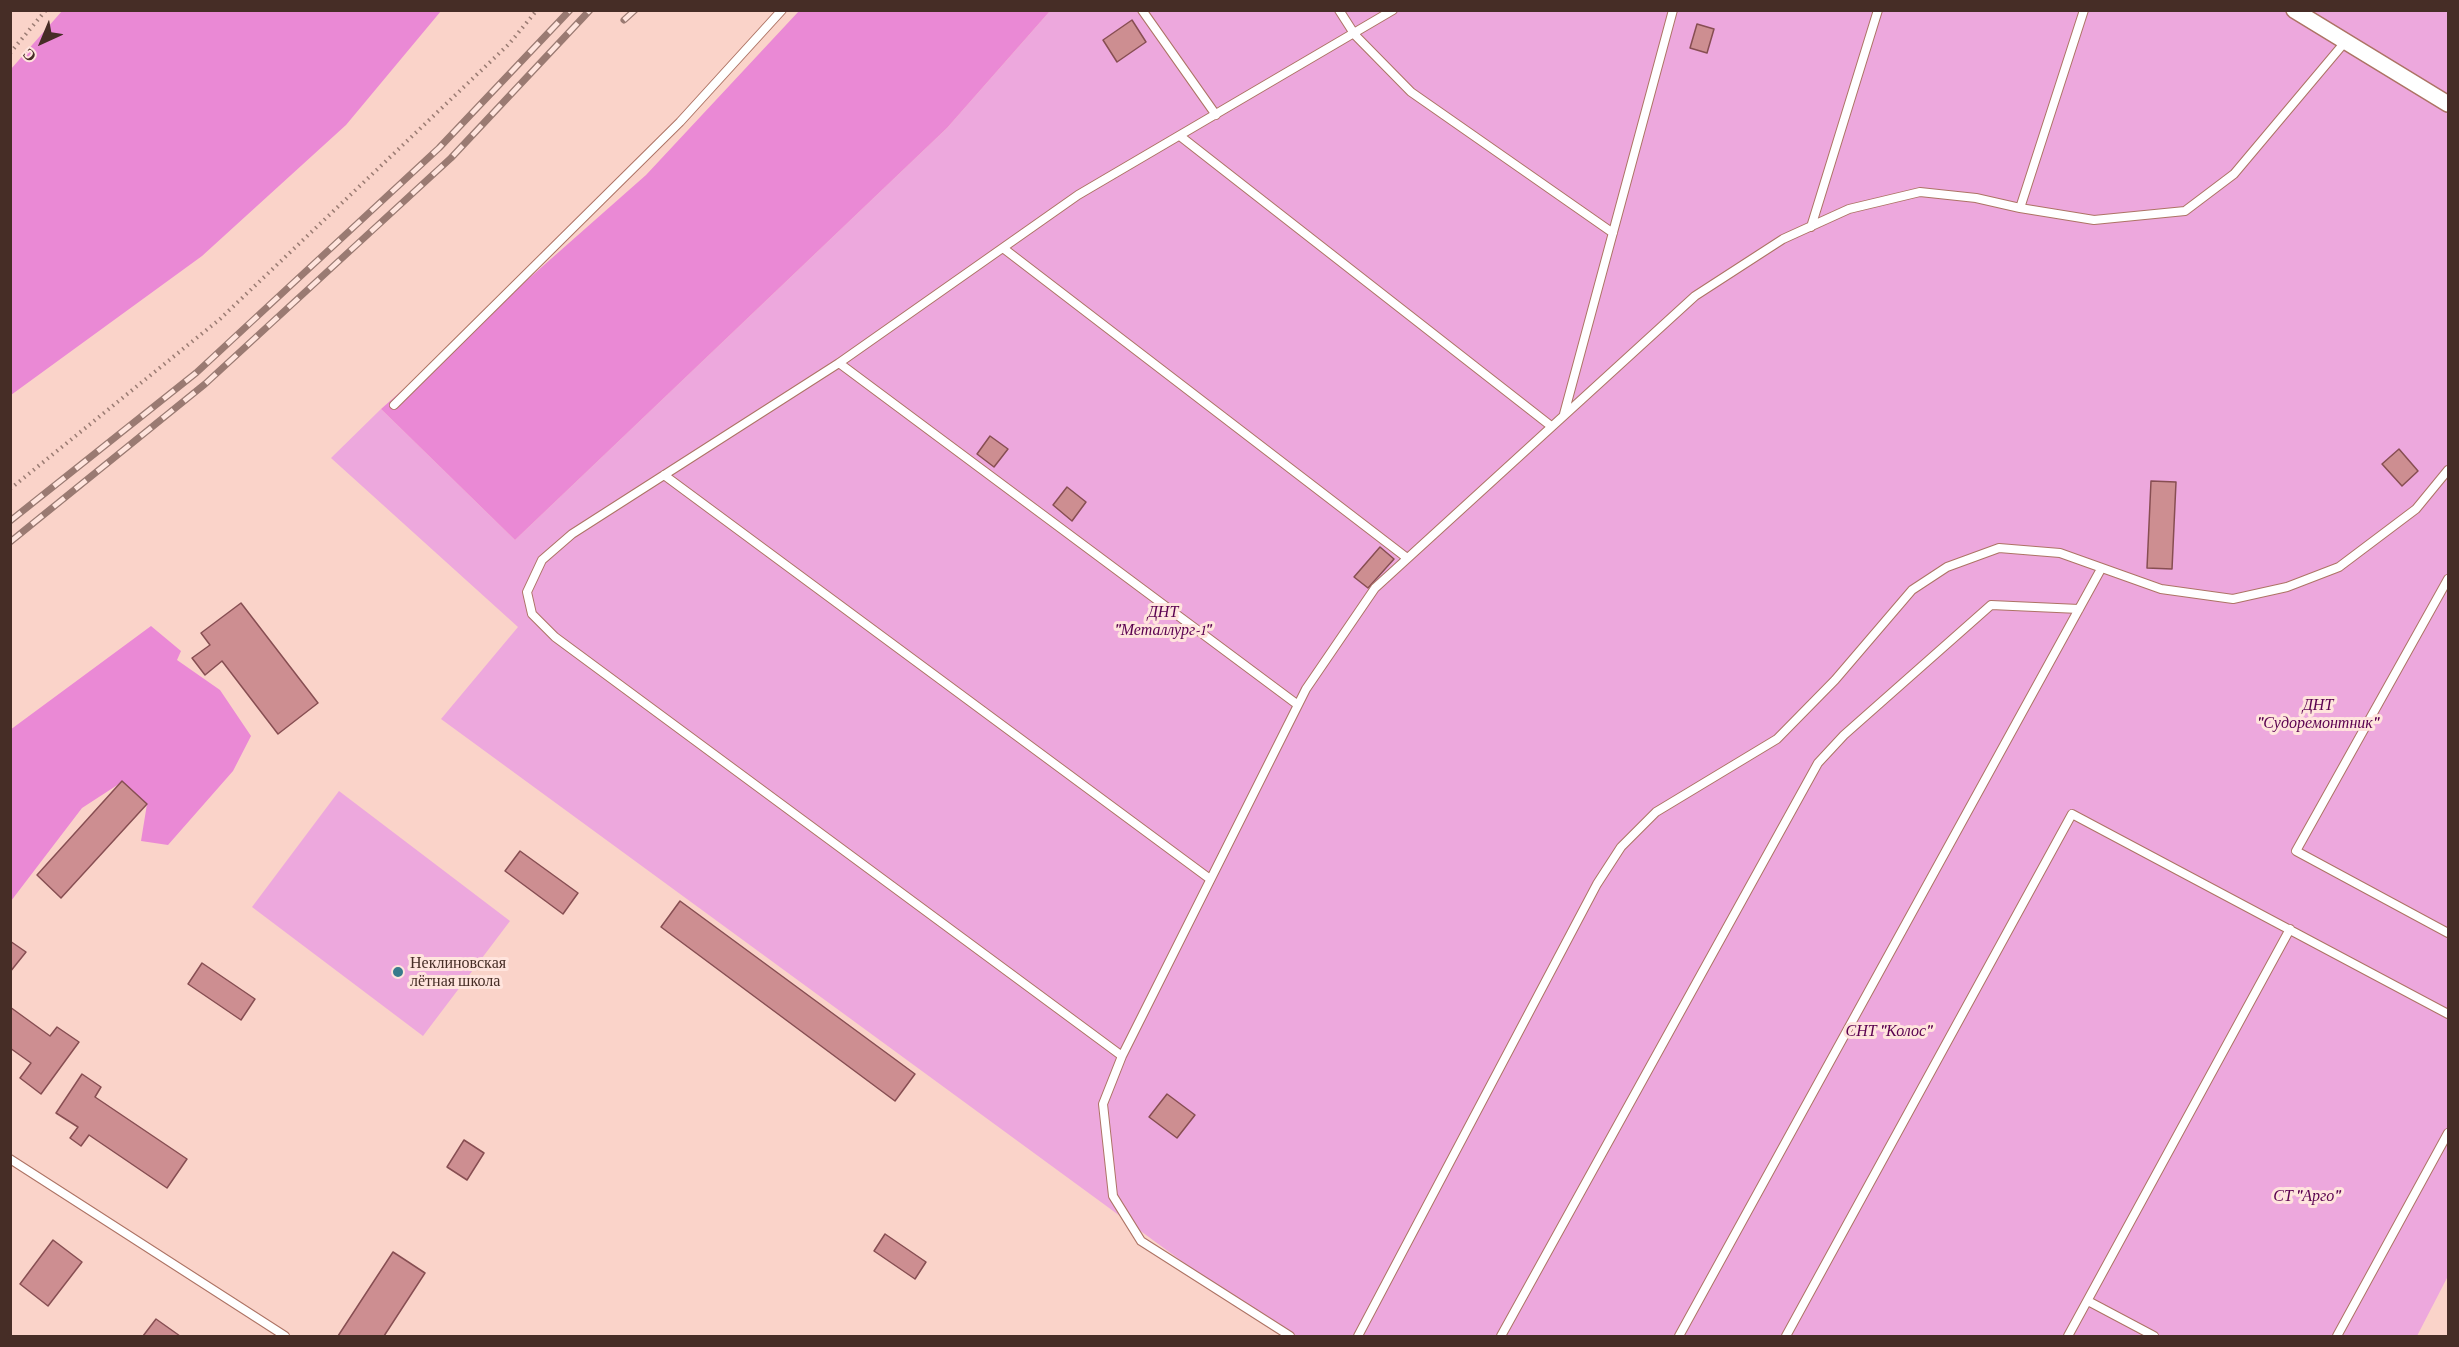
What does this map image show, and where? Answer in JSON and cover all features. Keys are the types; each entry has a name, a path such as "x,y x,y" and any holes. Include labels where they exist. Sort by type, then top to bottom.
{"street":[{"path":"2294,10 2448,104"}],"lane":[{"path":"394,405 680,122 782,10"},
{"path":"1142,10 1216,115"},
{"path":"1339,10 1354,35 1411,92 1613,233"},
{"path":"1122,1056 555,637 532,614 527,592 542,560 572,534 839,363 1078,195 1354,35 1393,10"},
{"path":"1564,415 1673,10"},
{"path":"1810,227 1878,10"},
{"path":"2020,208 2084,10"},
{"path":"1290,1336 1141,1241 1113,1196 1103,1104 1122,1056 1306,689 1375,588 1695,296 1783,239 1849,209 1920,192 1976,198 2094,220 2185,211 2234,174 2345,42"},
{"path":"1180,136 1551,426"},
{"path":"1003,248 1407,558"},
{"path":"839,363 1298,705"},
{"path":"1358,1336 1597,884 1621,847 1656,812 1777,739 1835,680 1912,590 1947,567 2000,548 2060,553 2161,589 2234,599 2287,587 2339,567 2416,509 2448,470"},
{"path":"664,475 1210,879"},
{"path":"1679,1336 2101,569"},
{"path":"2448,579 2296,851 2448,933"},
{"path":"1501,1336 1818,763 1844,735 1991,605 2079,609"},
{"path":"1786,1336 2072,813 2448,1014"},
{"path":"2068,1336 2290,929"},
{"path":"2337,1336 2448,1133"},
{"path":"10,1159 285,1336"},
{"path":"2088,1301 2154,1336"}],"path":[{"path":"10,53 46,10"},
{"path":"10,489 220,319 509,44 537,10"}],"green space":[{"name":"ДНТ \"Металлург-1\"","path":"1050,11 2283,11 2448,108 2448,1276 2417,1336 1284,1336 441,719 518,627 331,458 381,409 515,540 947,128"},
{"path":"2302,11 2448,11 2448,95"},
{"path":"339,791 510,921 423,1036 252,907"}],"shaded area":[{"path":"62,11 441,11 346,125 202,256 11,395 11,69"},
{"path":"799,11 1050,11 947,128 515,540 381,409 646,175"},
{"path":"151,626 181,651 177,660 220,690 251,736 233,771 168,845 141,841 147,804 122,782 82,808 11,901 10,730"}],"building":[{"path":"1132,20 1146,42 1117,62 1103,40"},
{"path":"1697,24 1714,29 1707,53 1690,48"},
{"path":"990,436 1008,449 994,467 977,454"},
{"path":"2399,449 2418,471 2402,486 2382,464"},
{"path":"2151,481 2176,482 2172,569 2147,568"},
{"path":"1067,487 1086,502 1072,521 1053,505"},
{"path":"1380,547 1394,559 1368,588 1354,577"},
{"path":"241,603 318,703 278,734 222,661 205,675 192,658 210,645 201,633"},
{"path":"122,781 147,804 61,898 37,875"},
{"path":"520,851 578,893 563,914 505,871"},
{"path":"680,901 915,1074 895,1101 661,927"},
{"path":"10,941 26,952 10,972"},
{"path":"202,963 255,999 241,1020 188,984"},
{"path":"10,1007 50,1036 57,1027 79,1042 41,1094 20,1078 31,1063 10,1048"},
{"path":"82,1074 101,1087 95,1097 187,1159 167,1188 89,1135 81,1146 70,1138 78,1127 56,1113"},
{"path":"1167,1094 1195,1115 1177,1138 1149,1117"},
{"path":"464,1140 484,1153 467,1180 447,1167"},
{"path":"885,1234 926,1262 915,1279 874,1251"},
{"path":"53,1240 82,1262 48,1306 20,1284"},
{"path":"393,1252 425,1273 384,1336 338,1336"},
{"path":"156,1319 180,1336 143,1336"}],"railway":[{"path":"10,521 196,373 439,148 570,10"},
{"path":"10,542 205,384 451,158 590,10"},
{"path":"624,20 635,10"}],"place":[{"name":"Неклиновская лётная школа","path":"398,972"}],"park label":[{"name":"ДНТ \"Судоремонтник\"","path":"2318,714"},
{"name":"СНТ \"Колос\"","path":"1889,1031"},
{"name":"СТ \"Арго\"","path":"2307,1196"}]}
